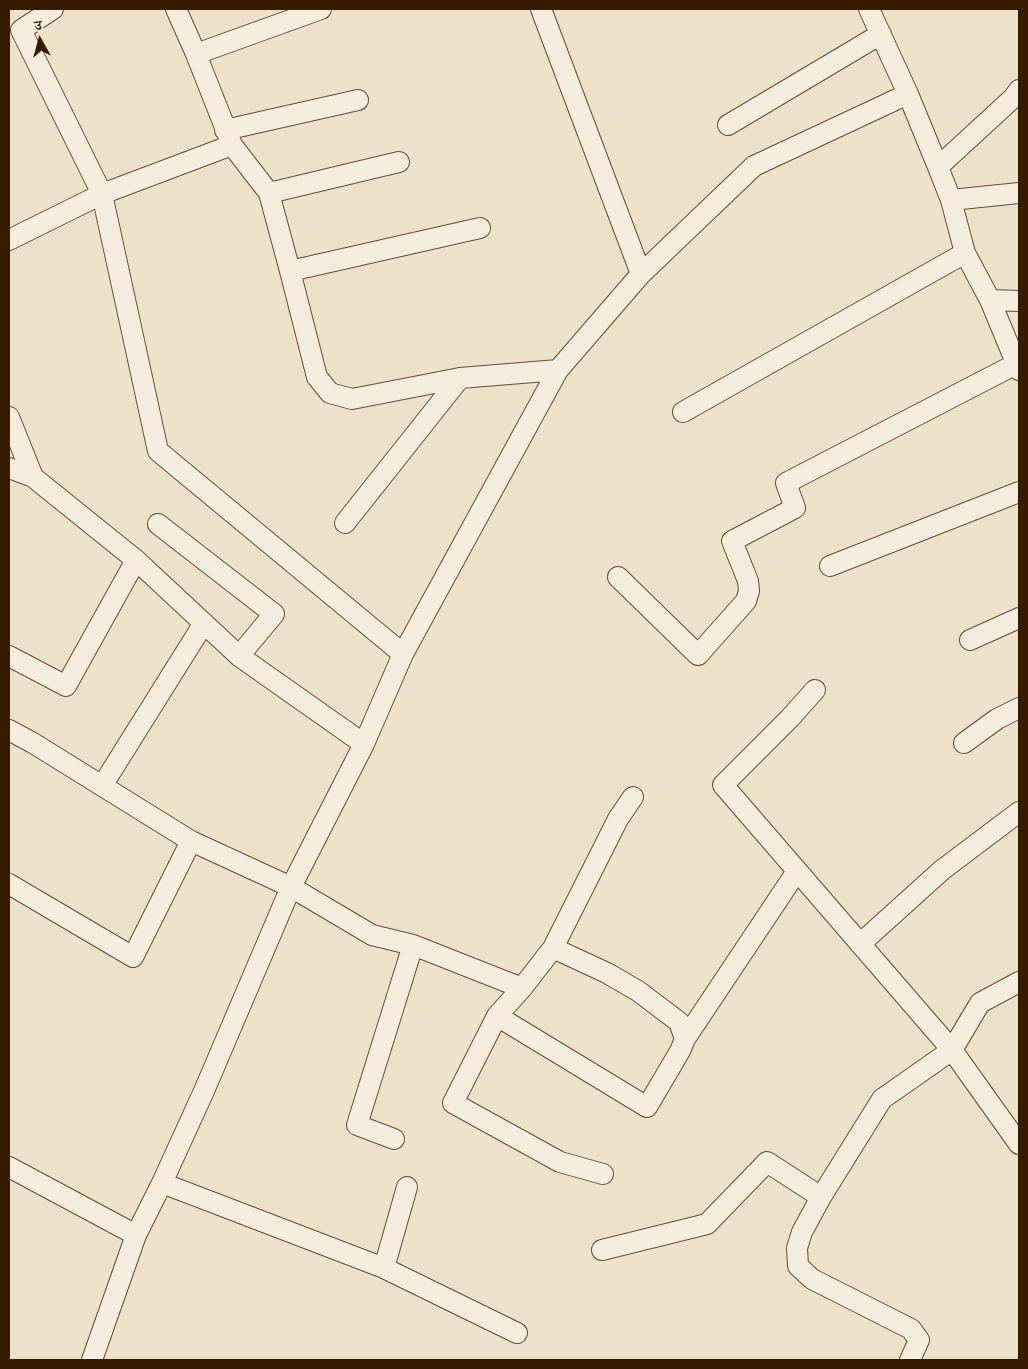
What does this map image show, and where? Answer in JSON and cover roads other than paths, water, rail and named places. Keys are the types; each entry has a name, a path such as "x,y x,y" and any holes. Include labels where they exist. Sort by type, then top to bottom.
{"street":[{"path":"53,9 15,33 102,194 158,451 403,654"},
{"path":"176,9 229,138 269,193 317,377 330,392 352,399 460,378 558,370"},
{"path":"196,54 321,9"},
{"path":"541,9 641,274"},
{"path":"618,577 698,655 746,601 749,591 748,581 732,541 795,508 786,483 1018,367 990,300 965,253 951,200 908,94 869,9"},
{"path":"728,125 881,34"},
{"path":"92,1360 136,1235 204,1091 291,887 364,744 403,654 558,370 641,274 754,166 908,94"},
{"path":"938,167 1017,97"},
{"path":"9,240 102,194 229,138 358,100"},
{"path":"269,193 399,162"},
{"path":"951,200 1019,193"},
{"path":"290,271 480,228"},
{"path":"682,412 965,253"},
{"path":"990,300 1019,301"},
{"path":"345,523 460,378"},
{"path":"9,417 32,477"},
{"path":"9,468 32,477 136,560 239,656 364,744"},
{"path":"830,566 1019,492"},
{"path":"158,524 274,614 239,656"},
{"path":"9,656 66,686 136,560"},
{"path":"970,640 1019,618"},
{"path":"102,786 204,623"},
{"path":"815,690 790,718 723,785 952,1050 1019,1144"},
{"path":"964,743 997,720 1019,708"},
{"path":"9,730 191,841 291,887 372,935 413,945 522,988"},
{"path":"603,1174 560,1162 453,1103 497,1016 553,948 618,819 633,797"},
{"path":"860,944 942,870 1019,812"},
{"path":"9,884 133,957 191,841"},
{"path":"497,1016 647,1107 685,1039 797,871"},
{"path":"394,1139 357,1124 413,945"},
{"path":"553,948 607,973 638,991 679,1022 685,1039"},
{"path":"910,1360 919,1340 911,1328 812,1279 798,1266 796,1248 802,1232 821,1197 882,1098 952,1050 980,1003 1019,982"},
{"path":"602,1250 707,1224 767,1162 821,1197"},
{"path":"9,1167 136,1235"},
{"path":"162,1183 384,1268 516,1332"},
{"path":"384,1268 407,1187"}]}
